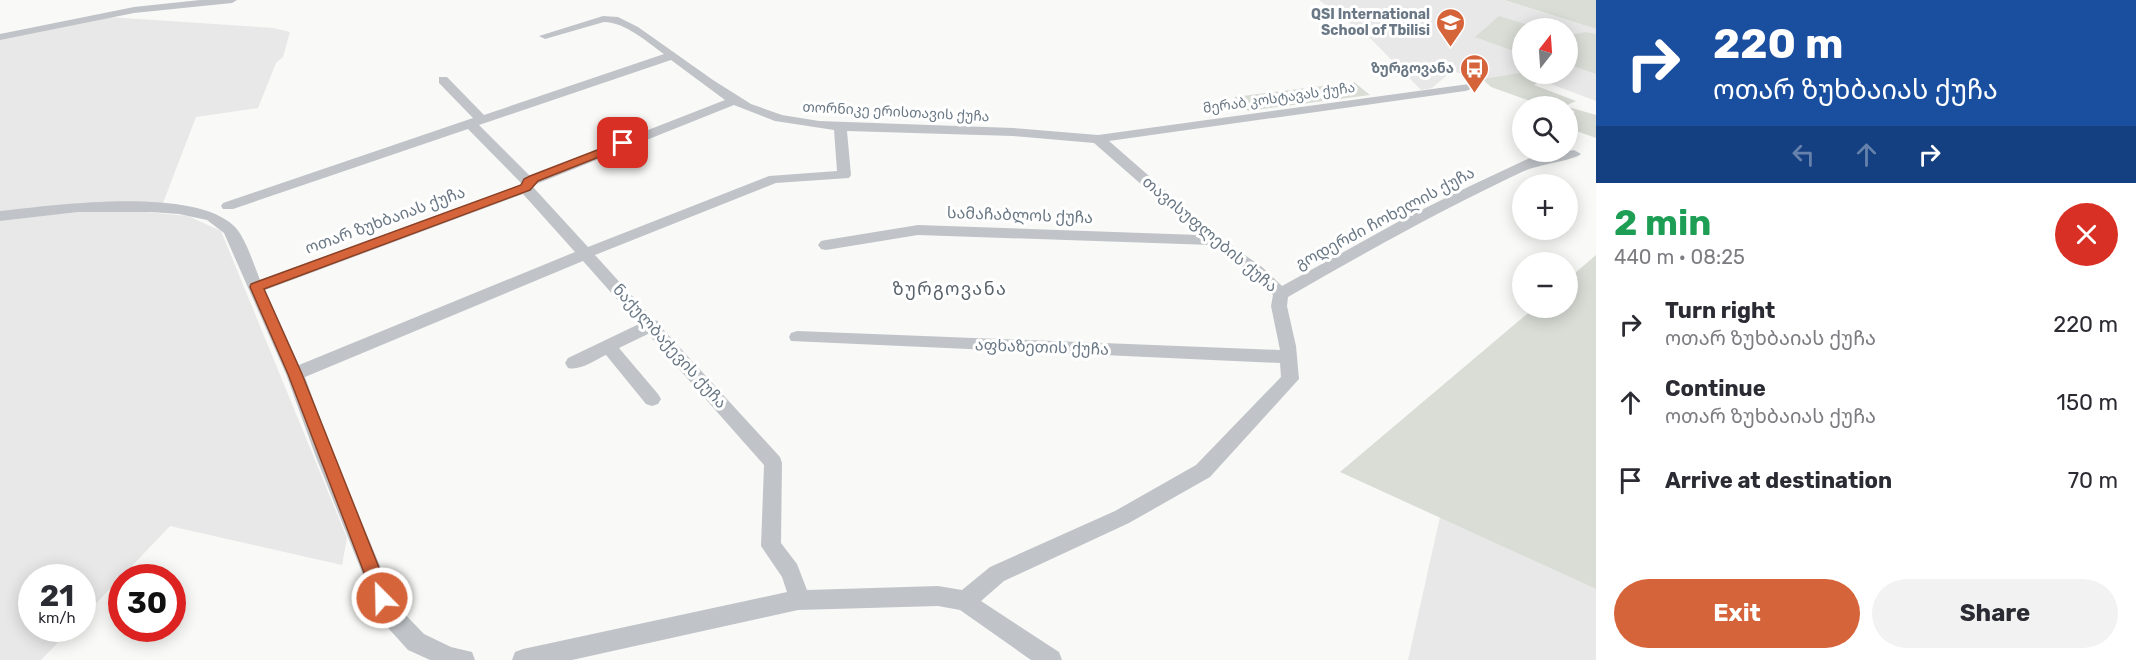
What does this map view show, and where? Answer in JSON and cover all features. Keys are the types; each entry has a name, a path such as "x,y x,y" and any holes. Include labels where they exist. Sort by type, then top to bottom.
{"street":[{"path":"0,37 135,10 232,0"},
{"name":"თორნიკე ერისთავის ქუჩა","path":"545,36 603,19 614,19 673,55 735,100 752,109 778,118 817,126 919,131 1045,133 1098,139"},
{"path":"228,206 673,55"},
{"name":"ნაქულბაქევის ქუჩა","path":"443,80 527,185 773,463 771,546 788,566 797,585 798,600"},
{"name":"მერაბ კოსტავას ქუჩა","path":"1098,139 1465,87"},
{"name":"ოთარ ზუხბაიას ქუჩა","path":"256,287 527,185 735,100"},
{"path":"295,374 587,253 774,179 844,175 840,127"},
{"name":"თავისუფლების ქუჩა","path":"965,601 997,574 1122,517 1203,471 1290,379 1288,346 1280,306 1281,294 1257,271 1214,240 1098,139"},
{"name":"გოდერძი ჩოხელის ქუჩა","path":"1281,294 1410,221 1533,162"},
{"path":"0,216 88,207 179,208 212,216 230,231 295,374 325,457 389,613 416,642 450,658 464,660"},
{"name":"სამაჩაბლოს ქუჩა","path":"826,244 918,230 1214,240"},
{"path":"574,363 652,325"},
{"name":"აფხაზეთის ქუჩა","path":"797,337 1288,357"},
{"path":"608,346 652,399"},
{"path":"523,660 798,600 938,596 965,601 998,626 1051,660"}],"shaded area":[{"name":"QSI International School of Tbilisi","path":"1319,0 1503,0 1561,18 1512,18 1512,74 1482,79 1452,71 1432,88 1421,90 1371,39"},
{"path":"1504,0 1596,0 1596,29 1578,23 1578,18 1561,18"},
{"path":"1499,16 1512,20 1512,50 1475,37"},
{"path":"108,17 273,28 290,32 283,57 276,63 258,108 196,117 163,203 0,213 0,38"},
{"name":"QSI International School of Tbilisi","path":"1578,23 1596,29 1596,101 1551,84 1578,84"},
{"path":"1578,34 1596,34 1596,74 1578,68"},
{"path":"1512,74 1512,84 1535,84 1563,96 1516,96 1491,87 1482,79"},
{"path":"1354,82 1370,95 1248,111 1234,97"},
{"path":"1578,110 1596,115 1596,138 1578,132"},
{"path":"137,211 188,216 221,231 347,538 342,565 170,526 134,564 108,564 108,591 96,603 96,564 18,564 18,642 58,642 41,660 0,660 0,221 75,212"},
{"path":"1596,255 1596,589 1340,472 1522,318 1578,318 1578,270"},
{"path":"1440,517 1596,589 1596,660 1408,660"}],"place":[{"name":"QSI International School of Tbilisi","path":"1451,48"},
{"name":"ზურგოვანა","path":"1475,94"}],"district":[{"name":"ზურგოვანა","path":"950,289"}],"route":[{"path":"382,598 325,457 295,374 256,287 526,188 528,182 534,178 623,143"}]}
